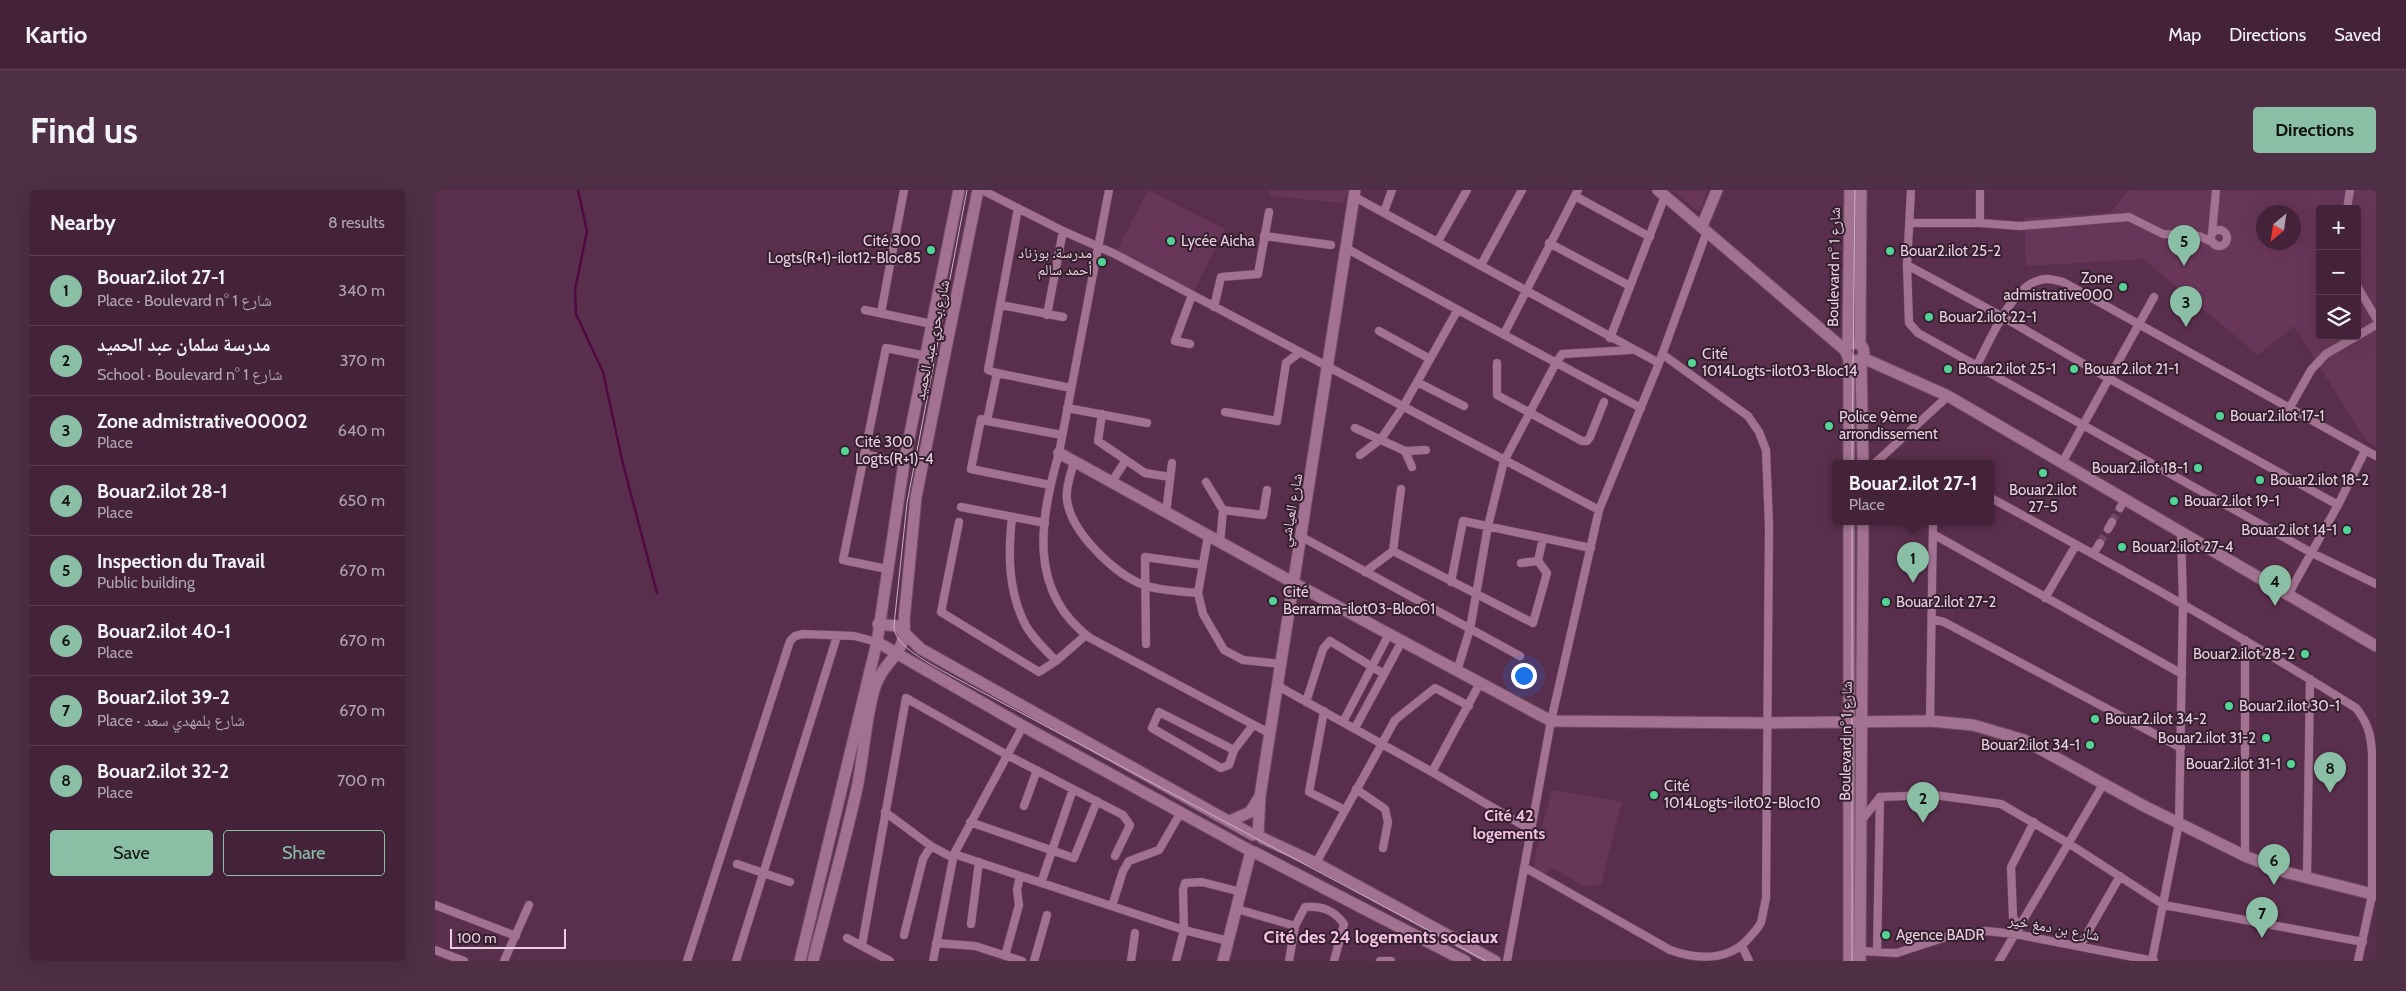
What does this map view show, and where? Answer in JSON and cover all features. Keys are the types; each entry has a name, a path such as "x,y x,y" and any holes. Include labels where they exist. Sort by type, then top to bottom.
{"street":[{"path":"881,313 905,190"},
{"path":"800,961 877,642 878,624 904,463 959,190"},
{"name":"شارع بحري عبد الحميد","path":"906,634 904,620 916,497 978,190"},
{"path":"982,190 1097,248 1115,254 1599,510"},
{"path":"1109,190 1059,453 1050,485 1043,551 1053,592 1057,604 1086,635 1271,734"},
{"path":"1384,212 1392,190"},
{"path":"1481,265 1522,190"},
{"path":"1507,961 1551,721 1599,510 1659,363 1717,190"},
{"name":"Boulevard n° شارع 1","path":"1849,460 1851,350 1850,190"},
{"name":"Boulevard n° شارع 1","path":"1851,350 1861,190"},
{"path":"1911,190 1911,223 1907,266 1909,322 1918,334 1977,365 2083,428 2312,553 2374,582 2376,572"},
{"path":"1979,190 1980,223"},
{"path":"2214,243 2216,190"},
{"path":"2348,205 2350,190"},
{"path":"1438,241 1463,191"},
{"path":"1354,193 1384,212 1525,289 1609,338 1659,363"},
{"name":"شارع العياشي","path":"1251,851 1247,840 1258,836 1260,796 1302,537 1354,193"},
{"path":"1504,334 1525,289 1577,193 1650,237"},
{"path":"1609,338 1650,237 1662,193 1851,350 1855,362 1862,359 1948,396 2063,463 2122,503 2181,531 2376,646"},
{"path":"1018,208 988,370 1071,388"},
{"path":"1214,307 1221,277 1258,274 1269,212"},
{"path":"1911,223 1980,223 2020,226 2129,217 2163,234 2199,236 2221,246 2227,238 2221,230 2213,234"},
{"path":"1047,315 1063,231"},
{"path":"1264,236 1331,245"},
{"path":"1549,243 1629,285"},
{"path":"1346,248 1457,311 1504,334 1641,408"},
{"path":"1907,266 2003,317 2338,505"},
{"path":"1977,365 2003,317 2024,289 2037,281 2050,279 2063,282 2376,456"},
{"path":"2361,293 2376,318"},
{"path":"1190,344 1175,341 1192,295"},
{"path":"2063,463 2154,297"},
{"path":"1001,305 1063,317"},
{"path":"865,310 932,324"},
{"path":"1359,455 1381,439 1403,407 1457,311"},
{"path":"2361,334 2376,325"},
{"path":"1379,331 1430,359"},
{"path":"2289,409 2311,370 2326,354 2350,340"},
{"path":"887,569 843,560 886,348 925,356"},
{"path":"1851,350 1864,349 1862,359 1863,460"},
{"path":"1457,670 1470,629 1489,526 1504,461 1556,362 1561,354 1631,350"},
{"path":"1225,412 1277,421 1286,363 1300,352"},
{"path":"1524,867 1670,950 1691,957 1713,958 1732,953 1743,946 1761,924 1766,899 1765,723 1769,526 1766,450 1759,432 1748,416 1662,354"},
{"path":"1497,363 1497,395 1582,441 1587,441 1604,402"},
{"path":"987,421 997,373"},
{"path":"1417,382 1464,406"},
{"path":"1878,460 1948,396"},
{"path":"1067,408 1147,422"},
{"path":"1102,414 1098,441 1145,473 1170,477"},
{"path":"1050,485 971,469 981,419 1062,435"},
{"path":"1355,428 1405,451 1426,450"},
{"path":"1405,451 1412,467"},
{"path":"2289,593 2338,505 2365,451"},
{"path":"1059,453 1207,536 1551,721 1765,723 1930,721 1973,725 2024,740 2142,805 2245,856 2307,878 2374,895"},
{"path":"864,454 904,463"},
{"path":"1111,483 1126,460"},
{"path":"1074,462 1066,498 1070,512 1081,532 1114,568 1145,586 1198,593"},
{"path":"1166,513 1172,463"},
{"path":"1206,482 1223,510 1220,543"},
{"path":"1365,572 1393,551 1401,489"},
{"path":"1223,510 1263,515 1267,490"},
{"path":"1994,500 2183,603 2356,708 2366,720 2371,735 2374,895 2358,961"},
{"path":"961,507 1045,524"},
{"path":"1012,517 1009,547 1010,572 1017,604 1025,624 1056,661"},
{"path":"1451,582 1463,521 1591,548"},
{"path":"959,522 941,612 1039,672 1056,661 1086,635"},
{"name":"Boulevard n° شارع 1","path":"1849,525 1849,961"},
{"name":"Boulevard n° شارع 1","path":"1860,956 1863,525"},
{"path":"1930,721 1933,525"},
{"path":"2154,960 2179,823 2183,603 2181,531"},
{"path":"1933,534 2182,674"},
{"path":"1207,536 1198,593 1203,614 1224,650 1243,660 1281,664"},
{"path":"1302,537 1521,656"},
{"path":"1393,551 1476,595 1533,622 1547,573 1538,561 1543,538"},
{"path":"2093,554 2100,543"},
{"path":"2045,598 2076,544"},
{"path":"1146,644 1145,557 1203,565"},
{"path":"1521,563 1538,561"},
{"path":"1932,619 1944,622 2181,748"},
{"path":"878,624 897,626 921,648 1230,821 1316,863 1495,961"},
{"path":"687,961 788,644 792,638 799,634 854,636 877,642 1023,726 1251,851 1465,961"},
{"path":"813,961 857,787 874,691 881,673 897,654 906,634"},
{"path":"1343,722 1389,634"},
{"path":"736,961 837,636"},
{"path":"2245,640 2245,856"},
{"path":"1306,702 1323,649 1330,641 1371,668 1384,674"},
{"path":"1355,728 1402,641"},
{"path":"2307,878 2309,679"},
{"path":"1432,772 1480,683"},
{"path":"1278,686 1355,728 1531,830"},
{"path":"1316,863 1395,720 1435,688 1469,706"},
{"path":"862,945 906,698 1007,755 1123,815 1130,825 1115,856"},
{"path":"1324,711 1309,792 1345,810"},
{"path":"1234,750 1159,712 1152,728 1221,768 1229,765 1234,750 1253,725"},
{"path":"933,961 954,856 970,822 1023,726"},
{"path":"1023,806 1037,770"},
{"path":"1999,961 2104,783"},
{"path":"1041,883 1073,789"},
{"path":"1356,789 1385,809 1388,822 1383,848"},
{"path":"1860,822 1880,797 1934,795 2001,804 2068,843 2164,905 2363,942"},
{"path":"1230,821 1250,812 1260,796"},
{"path":"1877,952 1880,797"},
{"path":"970,822 1074,858 1097,801"},
{"path":"885,812 931,846 954,856 979,862 1184,930 1228,941"},
{"path":"1112,906 1123,871 1129,861 1159,850 1181,812"},
{"path":"2017,931 2013,917 2011,867 2034,822"},
{"path":"904,935 923,859 931,846"},
{"path":"1223,961 1251,851"},
{"path":"971,924 979,862"},
{"path":"737,864 791,882"},
{"path":"1001,957 1019,905 1017,890 1020,876"},
{"path":"2080,946 2120,876"},
{"path":"1176,961 1184,930 1183,890 1185,883 1202,882 1241,892"},
{"path":"435,905 516,936"},
{"path":"504,961 529,905"},
{"path":"1289,961 1295,926 1305,907 1321,906 1338,915 1344,924 1334,961"},
{"path":"1237,908 1295,926"},
{"path":"1034,961 1047,915"},
{"name":"شارع بن دمغ خير","path":"1860,956 1877,952 1897,953 1952,935 1986,931 2017,931 2080,946 2154,960"},
{"path":"1131,961 1135,933"},
{"path":"847,938 890,961"},
{"path":"937,943 975,946 1001,957 1022,961"},
{"path":"1743,946 1749,961"},
{"path":"435,950 463,961"},
{"path":"1380,961 1391,961"}],"shaded area":[{"name":"Lycée Aicha","path":"1148,190 1225,229 1192,295 1115,254"},
{"path":"1270,190 1348,190 1344,203 1270,196"},
{"path":"1672,190 1707,190 1701,209 1698,211"},
{"path":"2129,190 2376,190 2376,447 2365,439 2294,326 2258,355 2143,259 2026,266 2024,218 2110,213"},
{"path":"1552,790 1622,802 1601,885 1584,886 1555,869 1550,868 1546,875 1534,869 1536,851"}],"waterway":[{"path":"578,190 587,231 575,290 576,314 603,372 623,464 657,593"}],"tunnel":[{"path":"2112,522 2120,508"},
{"path":"2100,543 2108,529"}],"tram line":[{"path":"967,190 907,503 894,625 895,633 906,647 915,654 950,675 1486,961"},
{"path":"1852,460 1855,190"},
{"path":"1852,525 1852,961"}],"place":[{"name":"Lycée Aicha","path":"1171,241"},
{"name":"Cité 300 Logts(R+1)-ilot12-Bloc85","path":"931,250"},
{"name":"Bouar2.ilot 25-2","path":"1890,251"},
{"name":"مدرسة. بوزناد أحمد سالم","path":"1102,262"},
{"name":"Inspection du Travail","path":"2184,266"},
{"name":"Zone admistrative000","path":"2123,287"},
{"name":"Bouar2.ilot 22-1","path":"1929,317"},
{"name":"Zone admistrative00002","path":"2186,327"},
{"name":"Cité 1014Logts-ilot03-Bloc14","path":"1692,363"},
{"name":"Bouar2.ilot 25-1","path":"1948,369"},
{"name":"Bouar2.ilot 21-1","path":"2074,369"},
{"name":"Bouar2.ilot 17-1","path":"2220,416"},
{"name":"Police 9ème arrondissement","path":"1829,426"},
{"name":"Cité 300 Logts(R+1)-4","path":"845,451"},
{"name":"Bouar2.ilot 18-1","path":"2198,468"},
{"name":"Bouar2.ilot 27-5","path":"2043,473"},
{"name":"Bouar2.ilot 18-2","path":"2260,480"},
{"name":"Bouar2.ilot 19-1","path":"2174,501"},
{"name":"Bouar2.ilot 14-1","path":"2347,530"},
{"name":"Bouar2.ilot 27-4","path":"2122,547"},
{"name":"Bouar2.ilot 27-1","path":"1913,583"},
{"name":"Cité Berrarma-ilot03-Bloc01","path":"1273,601"},
{"name":"Bouar2.ilot 27-2","path":"1886,602"},
{"name":"Bouar2.ilot 28-1","path":"2275,606"},
{"name":"Bouar2.ilot 28-2","path":"2305,654"},
{"name":"Bouar2.ilot 30-1","path":"2229,706"},
{"name":"Bouar2.ilot 34-2","path":"2095,719"},
{"name":"Bouar2.ilot 31-2","path":"2266,738"},
{"name":"Bouar2.ilot 34-1","path":"2090,745"},
{"name":"Bouar2.ilot 31-1","path":"2291,764"},
{"name":"Bouar2.ilot 32-2","path":"2330,793"},
{"name":"Cité 1014Logts-ilot02-Bloc10","path":"1654,795"},
{"name":"مدرسة سلمان عبد الحميد","path":"1923,823"},
{"name":"Bouar2.ilot 40-1","path":"2274,885"},
{"name":"Agence BADR","path":"1886,935"},
{"name":"Bouar2.ilot 39-2","path":"2262,938"}],"district":[{"name":"Cité 42 logements","path":"1509,824"},
{"name":"Cité des 24 logements sociaux","path":"1381,937"}]}
